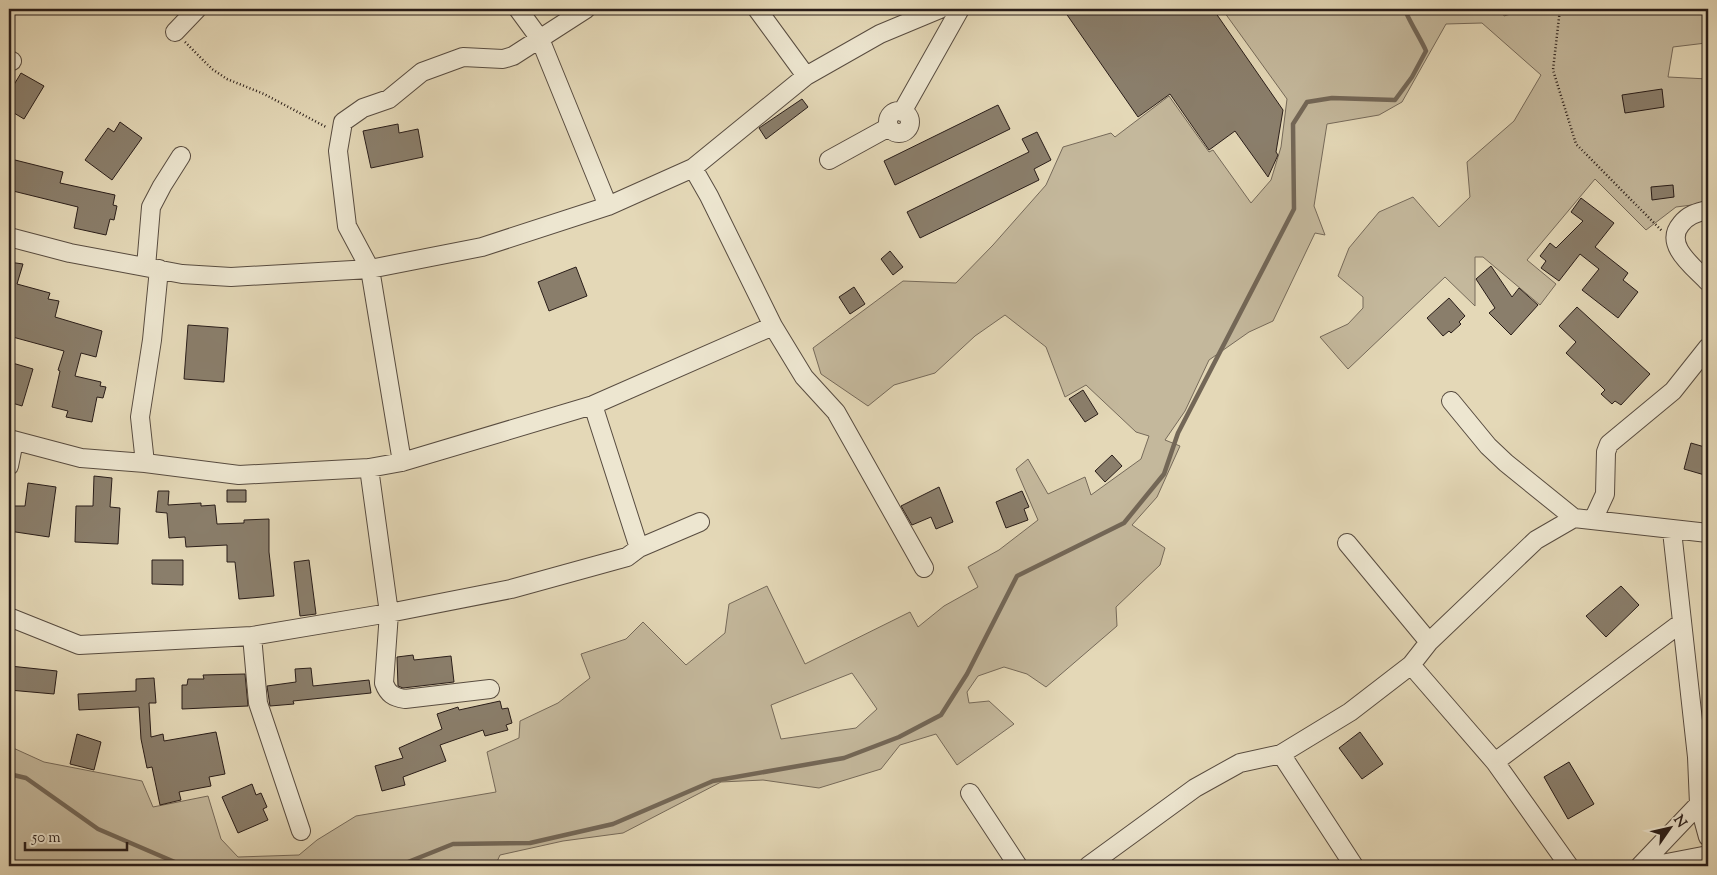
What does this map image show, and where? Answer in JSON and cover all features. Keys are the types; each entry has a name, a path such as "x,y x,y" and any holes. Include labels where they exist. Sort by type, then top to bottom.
{"street":[{"path":"175,32 197,9"},
{"path":"518,9 540,40 608,206"},
{"path":"402,462 370,269 347,226 338,151 343,122 363,108 389,99 422,72 463,57 503,59 513,56 586,9"},
{"path":"757,9 806,76"},
{"path":"9,237 70,253 152,268 231,277 370,269 482,247 608,206 693,168 806,76 880,34 940,9"},
{"path":"829,160 890,126 890,117 897,112 902,112 960,9"},
{"path":"145,463 140,417 152,340 151,207 162,186 182,156"},
{"path":"693,168 709,196 773,326 804,377 836,412 924,568"},
{"path":"1708,210 1686,218 1675,231 1676,244 1708,282"},
{"path":"9,466 11,440 80,458 145,463 239,475 369,468 402,462 593,405 773,326"},
{"path":"1593,520 1605,494 1606,452 1609,444 1673,391 1708,347"},
{"path":"1451,401 1500,458 1574,518 1708,534"},
{"path":"593,405 638,548"},
{"path":"369,468 389,613 384,683 388,692 394,697 405,699 430,698 490,689"},
{"path":"1088,866 1195,788 1240,763 1281,754 1350,712 1411,665 1429,642 1536,540 1574,518"},
{"path":"9,617 80,645 252,636 389,613 511,589 627,557 638,548 700,522"},
{"path":"1672,531 1697,757 1699,804 1708,837"},
{"path":"1347,543 1429,642"},
{"path":"1494,762 1681,623"},
{"path":"252,636 258,703 301,831"},
{"path":"1411,665 1494,762 1569,866"},
{"path":"1281,754 1354,866"},
{"path":"970,793 1018,866"},
{"path":"1640,866 1699,804"},
{"path":"1651,866 1708,855"}],"path":[{"path":"1560,9 1553,70 1576,144 1676,244"},
{"path":"175,32 198,56 227,79 264,94 341,135"}],"shaded area":[{"path":"1222,9 1502,9 1504,16 1527,9 1707,9 1706,43 1673,47 1668,77 1708,79 1708,203 1676,207 1646,230 1595,179 1527,260 1556,284 1540,305 1483,257 1475,257 1475,306 1445,277 1348,369 1320,337 1348,324 1363,308 1363,297 1338,276 1349,248 1379,212 1413,197 1439,227 1470,197 1467,162 1514,121 1541,75 1482,23 1446,24 1402,102 1379,115 1327,124 1314,206 1325,235 1315,233 1273,321 1249,332 1209,360 1185,411 1165,440 1180,446 1157,497 1132,525 1165,548 1160,565 1116,607 1117,626 1046,687 1027,674 1004,667 978,676 967,692 969,703 989,701 1014,724 957,765 936,734 900,745 881,769 819,788 763,780 721,782 623,833 563,841 500,855 495,866 9,866 9,742 11,747 44,762 142,781 153,807 208,796 221,839 238,857 299,855 317,840 356,816 496,792 487,752 519,738 520,721 558,703 590,678 581,654 626,639 643,622 686,665 725,633 729,604 767,586 805,664 910,612 918,627 944,606 978,587 968,567 999,550 1038,520 1016,469 1028,459 1048,494 1085,477 1091,495 1141,459 1149,436 1136,432 1086,385 1065,397 1046,347 1005,315 975,336 935,373 894,385 868,406 821,374 813,348 903,281 956,283 993,245 1046,185 1063,147 1111,133 1115,137 1169,96 1209,152 1213,150 1251,203 1271,180 1281,147 1287,99","holes":["852,673 877,709 856,728 781,739 771,705"]}],"building":[{"path":"1063,9 1213,9 1283,110 1276,152 1278,155 1268,177 1235,131 1209,150 1170,94 1138,117"},
{"path":"21,73 44,86 24,119 9,110 9,93"},
{"path":"1662,89 1664,107 1625,113 1622,95"},
{"path":"802,99 808,107 766,139 759,128"},
{"path":"998,105 1010,129 895,185 884,161"},
{"path":"120,122 142,138 112,180 85,160 108,128 114,132"},
{"path":"398,124 399,133 418,129 423,157 371,168 363,131"},
{"path":"1037,132 1051,160 1034,169 1039,180 920,238 907,212 1029,152 1022,139"},
{"path":"11,159 63,172 60,183 115,195 113,205 117,206 114,220 110,219 106,235 74,228 78,207 9,190"},
{"path":"1673,185 1674,197 1652,200 1651,187"},
{"path":"1581,198 1614,223 1595,247 1628,273 1623,280 1638,292 1618,318 1582,290 1599,269 1580,254 1559,281 1541,268 1546,261 1540,256 1550,243 1556,248 1583,221 1571,212"},
{"path":"890,251 903,267 893,275 881,259"},
{"path":"9,262 23,264 17,284 50,293 48,299 59,301 55,317 102,331 96,357 81,353 75,376 101,382 100,386 106,387 103,398 97,397 92,422 66,417 68,411 52,407 60,371 58,370 64,351 9,336"},
{"path":"1491,266 1512,297 1519,288 1538,305 1511,335 1489,313 1495,308 1476,279"},
{"path":"576,267 587,296 549,311 538,282"},
{"path":"854,287 865,304 850,314 839,297"},
{"path":"1449,298 1465,316 1459,322 1461,324 1451,333 1449,331 1443,336 1427,318"},
{"path":"1577,307 1650,374 1621,405 1615,401 1612,404 1601,394 1605,390 1566,353 1576,342 1559,326"},
{"path":"188,325 228,328 224,382 184,379"},
{"path":"9,362 33,369 22,406 9,402"},
{"path":"1083,390 1098,414 1085,422 1069,399"},
{"path":"1691,443 1708,448 1708,476 1684,469"},
{"path":"1112,455 1122,466 1105,482 1095,471"},
{"path":"94,476 112,478 110,507 120,508 118,544 75,542 76,506 93,506"},
{"path":"28,483 56,487 49,537 9,531 9,506 25,506"},
{"path":"939,487 953,522 936,529 931,517 912,525 901,506"},
{"path":"227,490 246,490 246,502 227,502"},
{"path":"158,491 169,491 168,505 201,503 201,506 215,505 217,524 244,523 244,520 269,519 269,552 274,596 239,599 235,562 227,562 227,545 186,547 185,537 169,538 167,513 156,512"},
{"path":"1022,491 1029,507 1024,509 1028,520 1006,528 996,502"},
{"path":"152,560 183,560 183,585 152,584"},
{"path":"309,560 316,614 300,616 294,562"},
{"path":"1621,586 1639,605 1606,637 1586,616"},
{"path":"413,655 414,660 451,656 454,682 403,688 398,686 397,657"},
{"path":"10,666 57,671 54,694 9,690"},
{"path":"311,668 313,686 369,680 371,693 293,701 294,704 270,706 267,686 296,682 295,669"},
{"path":"245,674 248,706 182,709 182,685 187,685 188,679 204,679 203,675"},
{"path":"154,678 156,703 149,703 151,737 163,734 164,741 216,732 225,774 209,777 211,786 179,792 181,800 160,805 152,767 147,768 141,739 139,707 79,710 78,694 136,691 136,679"},
{"path":"500,701 502,709 508,708 512,723 506,725 508,730 485,736 483,730 440,745 446,761 403,777 405,785 382,791 375,766 403,758 399,748 442,729 437,714 458,707 459,710"},
{"path":"1360,732 1383,764 1362,779 1339,748"},
{"path":"77,734 101,742 94,770 70,764"},
{"path":"1569,762 1594,804 1568,819 1544,777"},
{"path":"252,784 256,795 261,793 267,807 263,809 268,820 238,833 222,797"}],"waterway":[{"path":"398,866 453,844 530,843 613,824 713,781 844,758 899,737 941,715 967,674 1017,576 1124,523 1164,474 1178,433 1294,209 1293,124 1307,102 1332,98 1395,100 1412,77 1426,51 1405,9"},
{"path":"9,774 26,778 98,829 184,866"}]}
